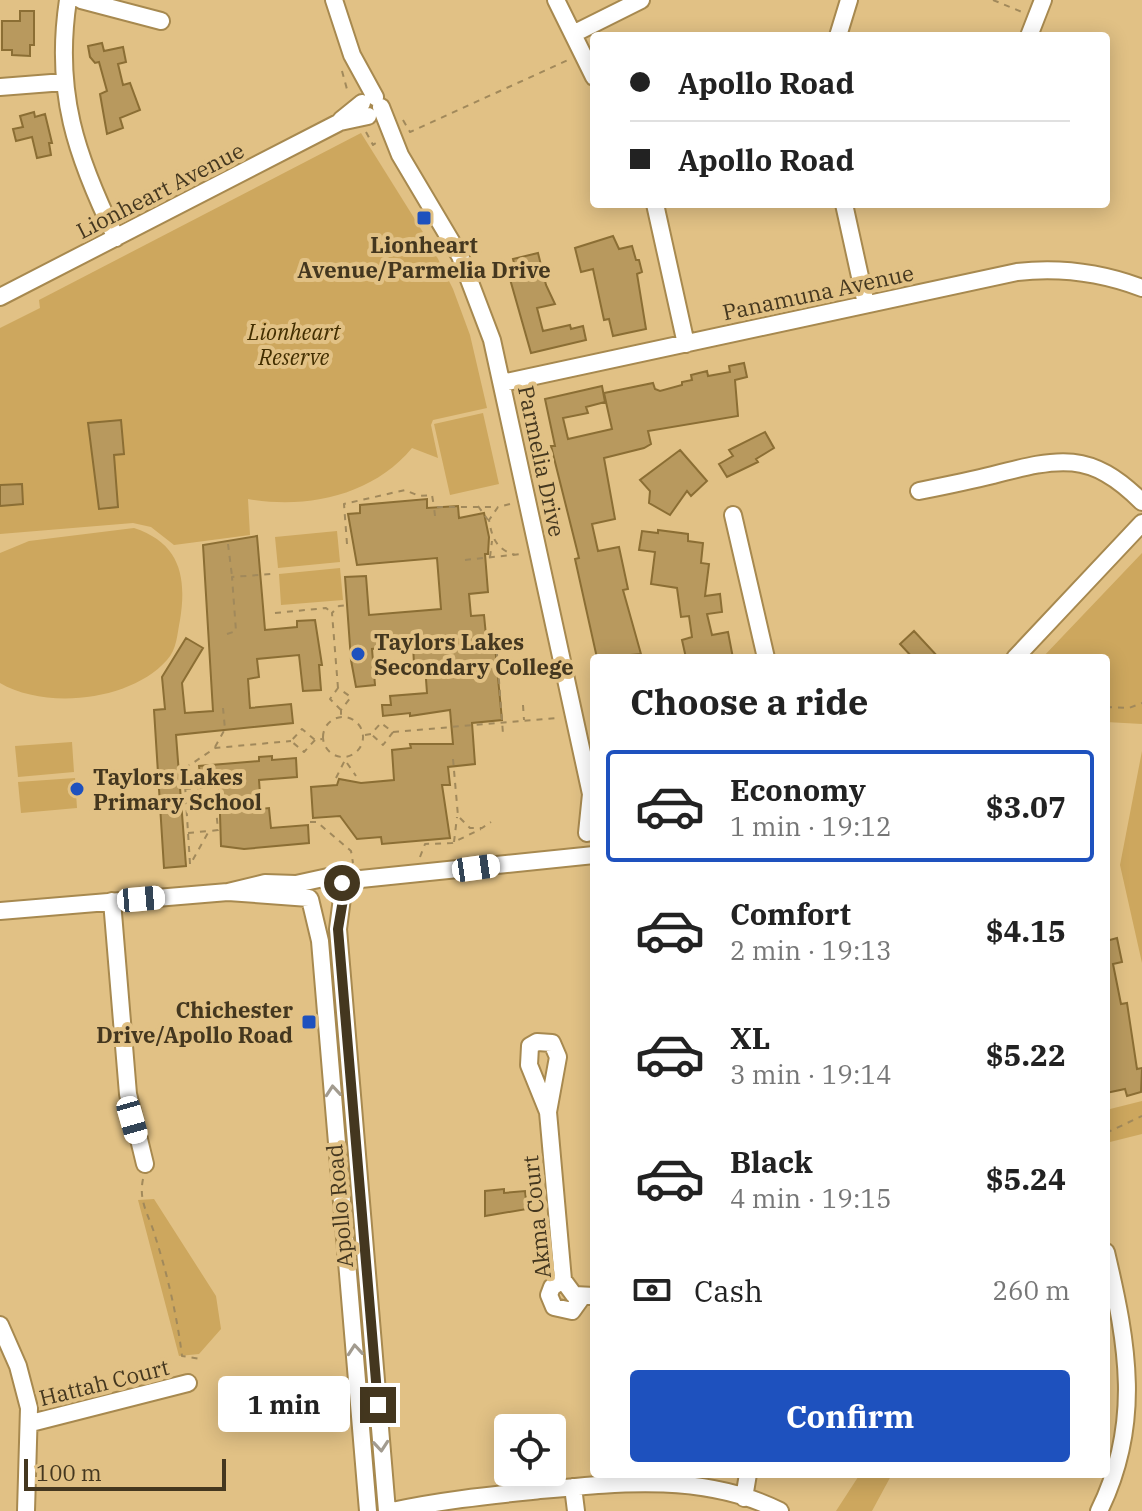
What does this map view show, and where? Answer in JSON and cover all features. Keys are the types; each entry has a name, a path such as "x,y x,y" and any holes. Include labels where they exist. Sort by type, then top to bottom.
{"street":[{"path":"68,0 63,41 64,82 75,144 116,238"},
{"path":"81,0 161,21"},
{"name":"Parmelia Drive","path":"334,0 370,107 460,256 484,316 502,383 590,788"},
{"path":"556,0 590,69"},
{"path":"573,34 641,0"},
{"path":"839,32 849,0"},
{"path":"1031,32 1043,0"},
{"path":"0,87 64,82"},
{"name":"Lionheart Avenue","path":"0,297 370,107"},
{"path":"656,208 686,344"},
{"path":"845,208 866,304"},
{"name":"Panamuna Avenue","path":"502,383 1035,270 1108,275 1142,288"},
{"path":"919,491 1059,460 1102,469 1119,478 1142,502"},
{"path":"733,515 765,654"},
{"path":"1016,654 1142,523"},
{"path":"589,832 585,845 590,850"},
{"path":"531,860 564,849 589,832"},
{"path":"0,911 228,892 265,883 292,885 314,880 383,877 590,854"},
{"path":"228,892 310,899 327,904 383,877"},
{"name":"Apollo Road","path":"340,879 343,897 338,929 388,1507"},
{"path":"310,899 314,880"},
{"name":"Apollo Road","path":"310,899 320,941 368,1505"},
{"path":"112,901 128,1094 145,1164"},
{"name":"Akma Court","path":"548,1112 563,1280 568,1290 588,1296"},
{"path":"1099,1511 1124,1467 1135,1415 1132,1366 1110,1270"},
{"path":"0,1325 18,1366 31,1423 26,1511"},
{"name":"Hattah Court","path":"31,1423 188,1383"},
{"path":"739,1497 745,1478"},
{"path":"368,1505 388,1507 573,1487 673,1483 739,1497 780,1511"},
{"path":"573,1487 576,1511"}],"path":[{"path":"993,0 1023,12"},
{"path":"406,126 410,132 568,60"},
{"path":"347,544 344,504 405,490 419,496 432,495 435,516"},
{"path":"434,507 498,507 510,504"},
{"path":"477,505 489,520 493,539 490,557"},
{"path":"489,520 498,507"},
{"path":"493,539 515,555"},
{"path":"227,634 236,631 228,544"},
{"path":"465,560 521,554"},
{"path":"232,577 271,574"},
{"path":"332,613 339,606 348,605"},
{"path":"275,613 326,608 332,613 338,688 330,699 341,710 342,716"},
{"path":"497,654 503,734"},
{"path":"338,688 351,697 341,710"},
{"path":"1110,707 1142,703"},
{"path":"523,705 524,721"},
{"path":"1137,706 1142,710"},
{"path":"215,748 225,729 223,708"},
{"path":"342,716 354,719 363,735 360,748 346,756 330,752 323,739 326,726 342,716"},
{"path":"363,735 371,734 381,723 393,732 556,718"},
{"path":"209,831 195,850 190,864 184,769 215,748 291,741 302,729 315,740"},
{"path":"371,734 383,745 393,732"},
{"path":"291,741 304,752 315,740 323,739"},
{"path":"346,756 356,776"},
{"path":"453,759 458,816 454,842"},
{"path":"336,778 347,763"},
{"path":"185,789 214,787 218,830 188,833"},
{"path":"458,816 470,828 482,828"},
{"path":"310,822 317,822 351,851 353,863"},
{"path":"420,857 425,844 454,842 491,822"},
{"path":"1110,1131 1142,1116"},
{"path":"145,1164 139,1197 157,1241 178,1322 182,1356 201,1359"}],"green space":[{"name":"Lionheart Reserve","path":"361,133 431,245 453,289 470,335 487,408 433,420 431,425 438,458 412,448 378,478 337,495 293,502 248,499 250,535 174,545 151,527 133,523 0,534 0,328 40,308 39,300"},
{"path":"483,413 499,484 450,495 434,424"},
{"path":"134,528 149,534 171,552 181,576 180,620 175,646 167,660 132,685 87,697 40,697 0,683 0,553 29,541"},
{"path":"337,531 340,562 278,568 275,537"},
{"path":"1142,553 1142,724 1110,722 1110,654 1046,654"},
{"path":"340,568 343,600 281,605 279,574"},
{"path":"72,742 74,772 18,777 15,746"},
{"path":"1142,751 1142,963 1120,865"},
{"path":"75,778 77,808 21,813 18,782"},
{"path":"1142,1101 1142,1134 1110,1142 1110,1109"},
{"path":"154,1199 216,1296 221,1329 199,1354 179,1356 138,1200"},
{"path":"857,1478 890,1478 872,1511 836,1511"}],"building":[{"path":"20,11 34,11 34,45 30,45 30,56 12,55 12,50 2,50 2,21 20,21"},
{"path":"102,43 104,51 123,47 126,62 118,64 123,85 130,83 140,110 120,118 123,128 107,134 100,94 107,91 99,62 95,63 90,57 88,46"},
{"path":"34,112 35,117 45,114 52,143 49,143 51,155 37,158 32,137 16,141 13,129 23,127 20,116"},
{"path":"613,236 619,249 632,246 636,260 639,260 642,272 637,274 646,329 613,336 609,319 604,320 593,269 581,272 575,248"},
{"path":"538,253 546,285 555,304 537,308 543,331 570,325 571,329 583,326 586,340 531,353 508,272 516,271 513,259"},
{"path":"744,363 747,377 735,380 738,416 648,431 651,444 604,458 615,519 592,524 598,551 619,547 628,589 623,590 641,654 596,654 575,559 579,558 551,446 555,446 545,399 602,386 605,402 586,407 588,413 563,418 568,439 612,429 604,393 653,383 655,389 660,391 692,380 691,375 707,371 708,376 730,372 729,366"},
{"path":"121,420 124,454 114,455 118,507 99,509 88,423"},
{"path":"765,432 774,448 756,459 758,462 727,477 719,464 733,456 729,450"},
{"path":"680,450 707,481 691,496 687,491 670,515 649,503 650,491 640,480"},
{"path":"22,484 23,504 0,506 0,485"},
{"path":"427,499 427,508 458,506 459,518 484,513 489,537 488,554 485,554 488,592 469,594 471,616 484,615 487,646 495,646 502,720 472,723 475,764 448,767 450,785 442,785 450,838 382,844 381,837 357,839 340,816 313,818 311,787 337,785 339,779 361,783 394,780 392,750 411,748 410,744 453,744 450,710 410,716 410,713 383,716 382,705 391,705 390,696 427,693 425,665 414,664 413,645 372,649 375,685 356,687 351,660 345,577 366,576 369,615 441,609 437,558 357,565 348,514 360,513 360,505"},
{"path":"658,530 688,534 688,541 703,543 701,563 709,564 705,596 720,594 722,612 707,614 712,635 728,632 732,654 685,654 682,640 692,637 689,616 681,617 677,588 651,584 655,552 639,550 642,531 658,533"},
{"path":"257,536 265,630 297,627 297,621 315,620 322,665 319,665 321,690 303,691 299,655 257,659 259,677 248,679 250,708 291,704 293,723 176,735 186,866 164,868 154,710 165,709 162,677 186,638 203,648 182,683 185,713 213,711 203,545"},
{"path":"914,631 935,654 909,654 900,644"},
{"path":"272,756 272,760 296,758 297,777 259,780 261,809 269,808 271,828 308,825 309,843 244,849 221,846 219,783 201,785 199,766 259,761 259,757"},
{"path":"1117,938 1122,962 1113,964 1121,1004 1127,1003 1137,1069 1142,1068 1141,1092 1127,1096 1125,1089 1110,1092 1110,940"},
{"path":"504,1189 504,1193 525,1191 527,1209 485,1216 485,1191"}],"place":[{"name":"Lionheart Avenue/Parmelia Drive","path":"424,218"},
{"name":"Taylors Lakes Secondary College","path":"358,654"},
{"name":"Taylors Lakes Primary School","path":"77,789"},
{"name":"Chichester Drive/Apollo Road","path":"309,1022"}],"route":[{"path":"342,883 344,894 338,929 378,1405"}]}
